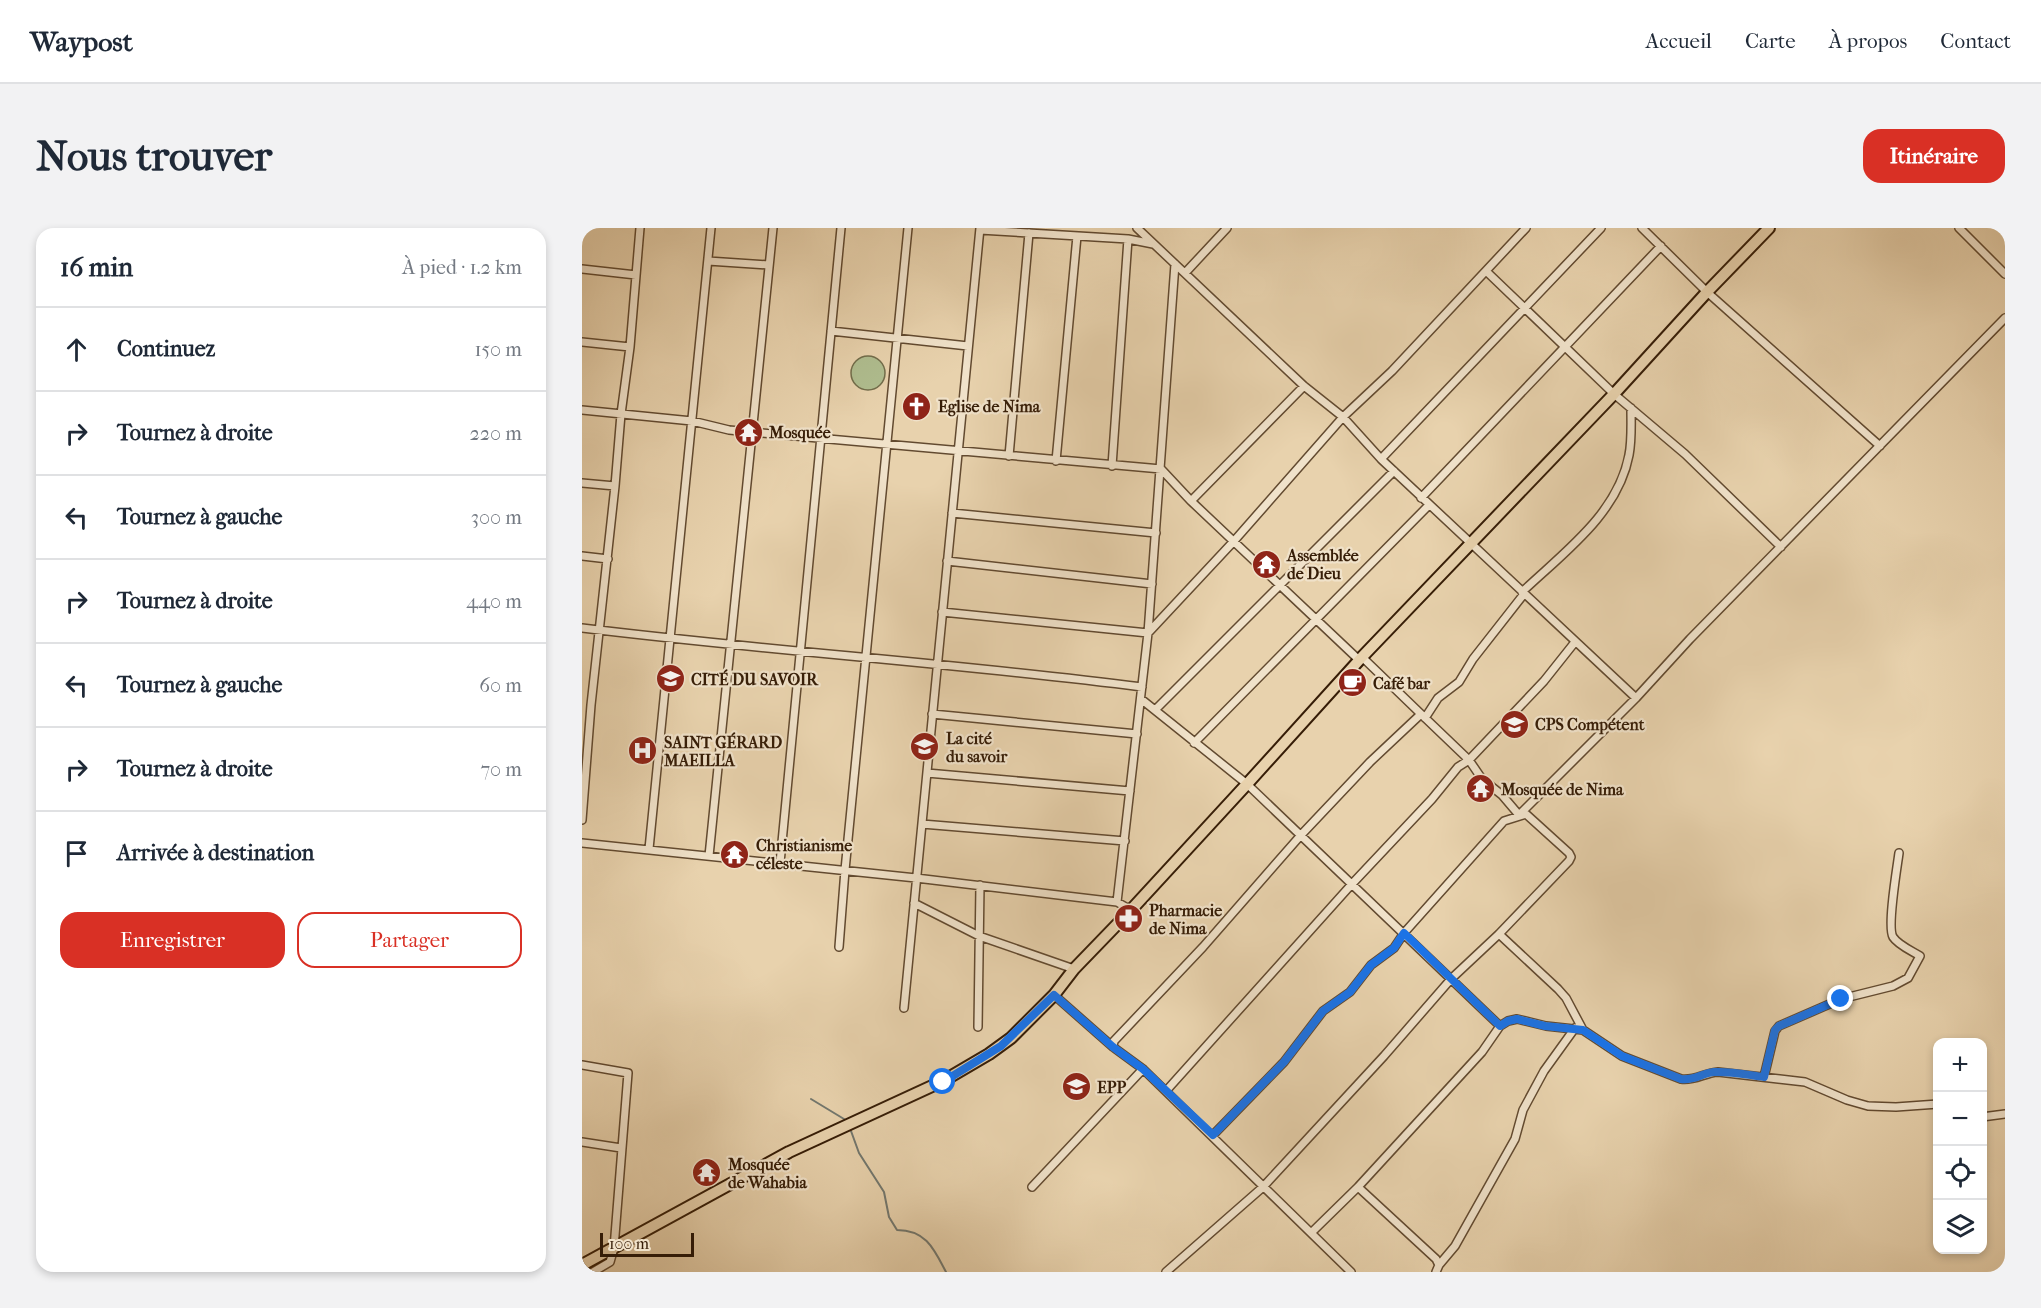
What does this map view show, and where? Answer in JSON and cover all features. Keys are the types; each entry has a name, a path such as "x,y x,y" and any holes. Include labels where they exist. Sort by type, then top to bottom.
{"main road":[{"path":"582,1265 789,1152 943,1082 1001,1046 1054,995 1074,969 1248,784 1360,658 1614,394 1768,228"}],"street":[{"path":"582,820 585,763 630,347 640,228"},
{"path":"649,849 711,228"},
{"path":"709,856 773,228"},
{"path":"780,863 841,228"},
{"path":"839,947 908,228"},
{"path":"1137,228 1304,386 1343,417 1421,498 1636,699"},
{"path":"1185,273 1227,228"},
{"path":"1148,633 1234,541 1343,417 1392,371 1526,228"},
{"path":"1381,459 1601,228"},
{"path":"1642,228 1707,292 1880,446"},
{"path":"1959,228 2005,274"},
{"path":"904,1008 980,229 1128,239 1155,245"},
{"path":"1009,456 1029,233"},
{"path":"1056,461 1077,236"},
{"path":"1112,466 1128,239"},
{"path":"1421,498 1661,246"},
{"path":"708,261 769,265"},
{"path":"1117,902 1148,633 1175,264"},
{"path":"582,269 636,275"},
{"path":"1485,271 1614,394 1685,454 1781,547"},
{"path":"1519,815 1636,699 2005,318"},
{"path":"831,331 968,346"},
{"path":"582,342 630,347"},
{"path":"1191,501 1304,386"},
{"path":"1113,1047 1114,1041 1203,947 1300,835 1370,762 1459,681 1523,593 1596,521 1610,502 1629,456 1631,408"},
{"path":"582,410 692,421 753,432 1161,469 1191,501 1316,620 1461,752 1482,779 1502,795 1519,815"},
{"path":"1155,710 1394,471"},
{"path":"582,483 615,486"},
{"path":"1194,742 1430,505"},
{"path":"952,513 1156,533"},
{"path":"582,556 608,559"},
{"path":"947,561 1152,584"},
{"path":"942,612 1148,633"},
{"path":"582,628 732,646 937,663 1142,687"},
{"path":"1166,1091 1458,767 1469,760 1523,705 1575,642"},
{"path":"1141,699 1248,784 1500,1026"},
{"path":"582,703 591,705"},
{"path":"932,714 1137,734"},
{"path":"1458,767 1461,752"},
{"path":"927,773 1130,791"},
{"path":"1170,1271 1263,1187 1384,1056 1451,979 1499,934 1570,857 1569,853 1526,814 1504,821 1404,933 1394,948 1371,965 1350,992 1323,1011 1284,1062 1213,1135"},
{"path":"922,824 1125,841"},
{"path":"582,843 980,885 1117,902 1131,910"},
{"path":"1764,1077 1775,1030 1779,1026 1841,999 1893,986 1908,978 1914,970 1920,956 1894,938 1892,932 1891,919 1899,853"},
{"path":"978,1027 980,885"},
{"path":"914,903 979,936 1074,969"},
{"path":"1499,934 1566,998 1583,1030"},
{"path":"1054,995 1113,1047 1143,1069 1351,1272"},
{"path":"1312,1232 1358,1187 1482,1052 1500,1026 1517,1019 1545,1026 1583,1030 1622,1056 1681,1079 1690,1080 1708,1072 1718,1071 1805,1082 1847,1100 1868,1106 1933,1104"},
{"path":"1438,1268 1455,1246 1515,1138 1523,1110 1544,1071 1575,1028"},
{"path":"582,1065 628,1073 614,1248 610,1262 593,1272"},
{"path":"1032,1187 1143,1069"},
{"path":"1987,1116 2005,1114"},
{"path":"582,1142 621,1148"},
{"path":"1358,1187 1436,1259 1438,1268"}],"green space":[{"path":"868,356 880,361 885,373 880,385 868,390 856,385 851,373 856,361"}],"waterway":[{"path":"811,1099 844,1119"},
{"path":"851,1131 859,1153 884,1192 889,1217 897,1230 915,1233 928,1242 946,1272"}],"place":[{"name":"Eglise de Nima","path":"917,406"},
{"name":"Mosquée","path":"748,432"},
{"name":"Assemblée de Dieu","path":"1266,564"},
{"name":"CITÉ DU SAVOIR","path":"670,679"},
{"name":"Café bar","path":"1352,683"},
{"name":"CPS Compétent","path":"1514,724"},
{"name":"La cité du savoir","path":"925,747"},
{"name":"SAINT GÉRARD MAEILLA","path":"643,751"},
{"name":"Mosquée de Nima","path":"1480,789"},
{"name":"Christianisme céleste","path":"735,854"},
{"name":"Pharmacie de Nima","path":"1128,919"},
{"name":"EPP","path":"1076,1087"},
{"name":"Mosquée de Wahabia","path":"707,1173"}],"route":[{"path":"943,1082 1001,1046 1054,995 1113,1047 1143,1069 1213,1135 1284,1062 1323,1011 1350,992 1371,965 1394,948 1404,933 1500,1026 1517,1019 1545,1026 1583,1030 1612,1051 1681,1079 1690,1080 1708,1072 1718,1071 1764,1077 1775,1030 1790,1020 1841,999"}]}
